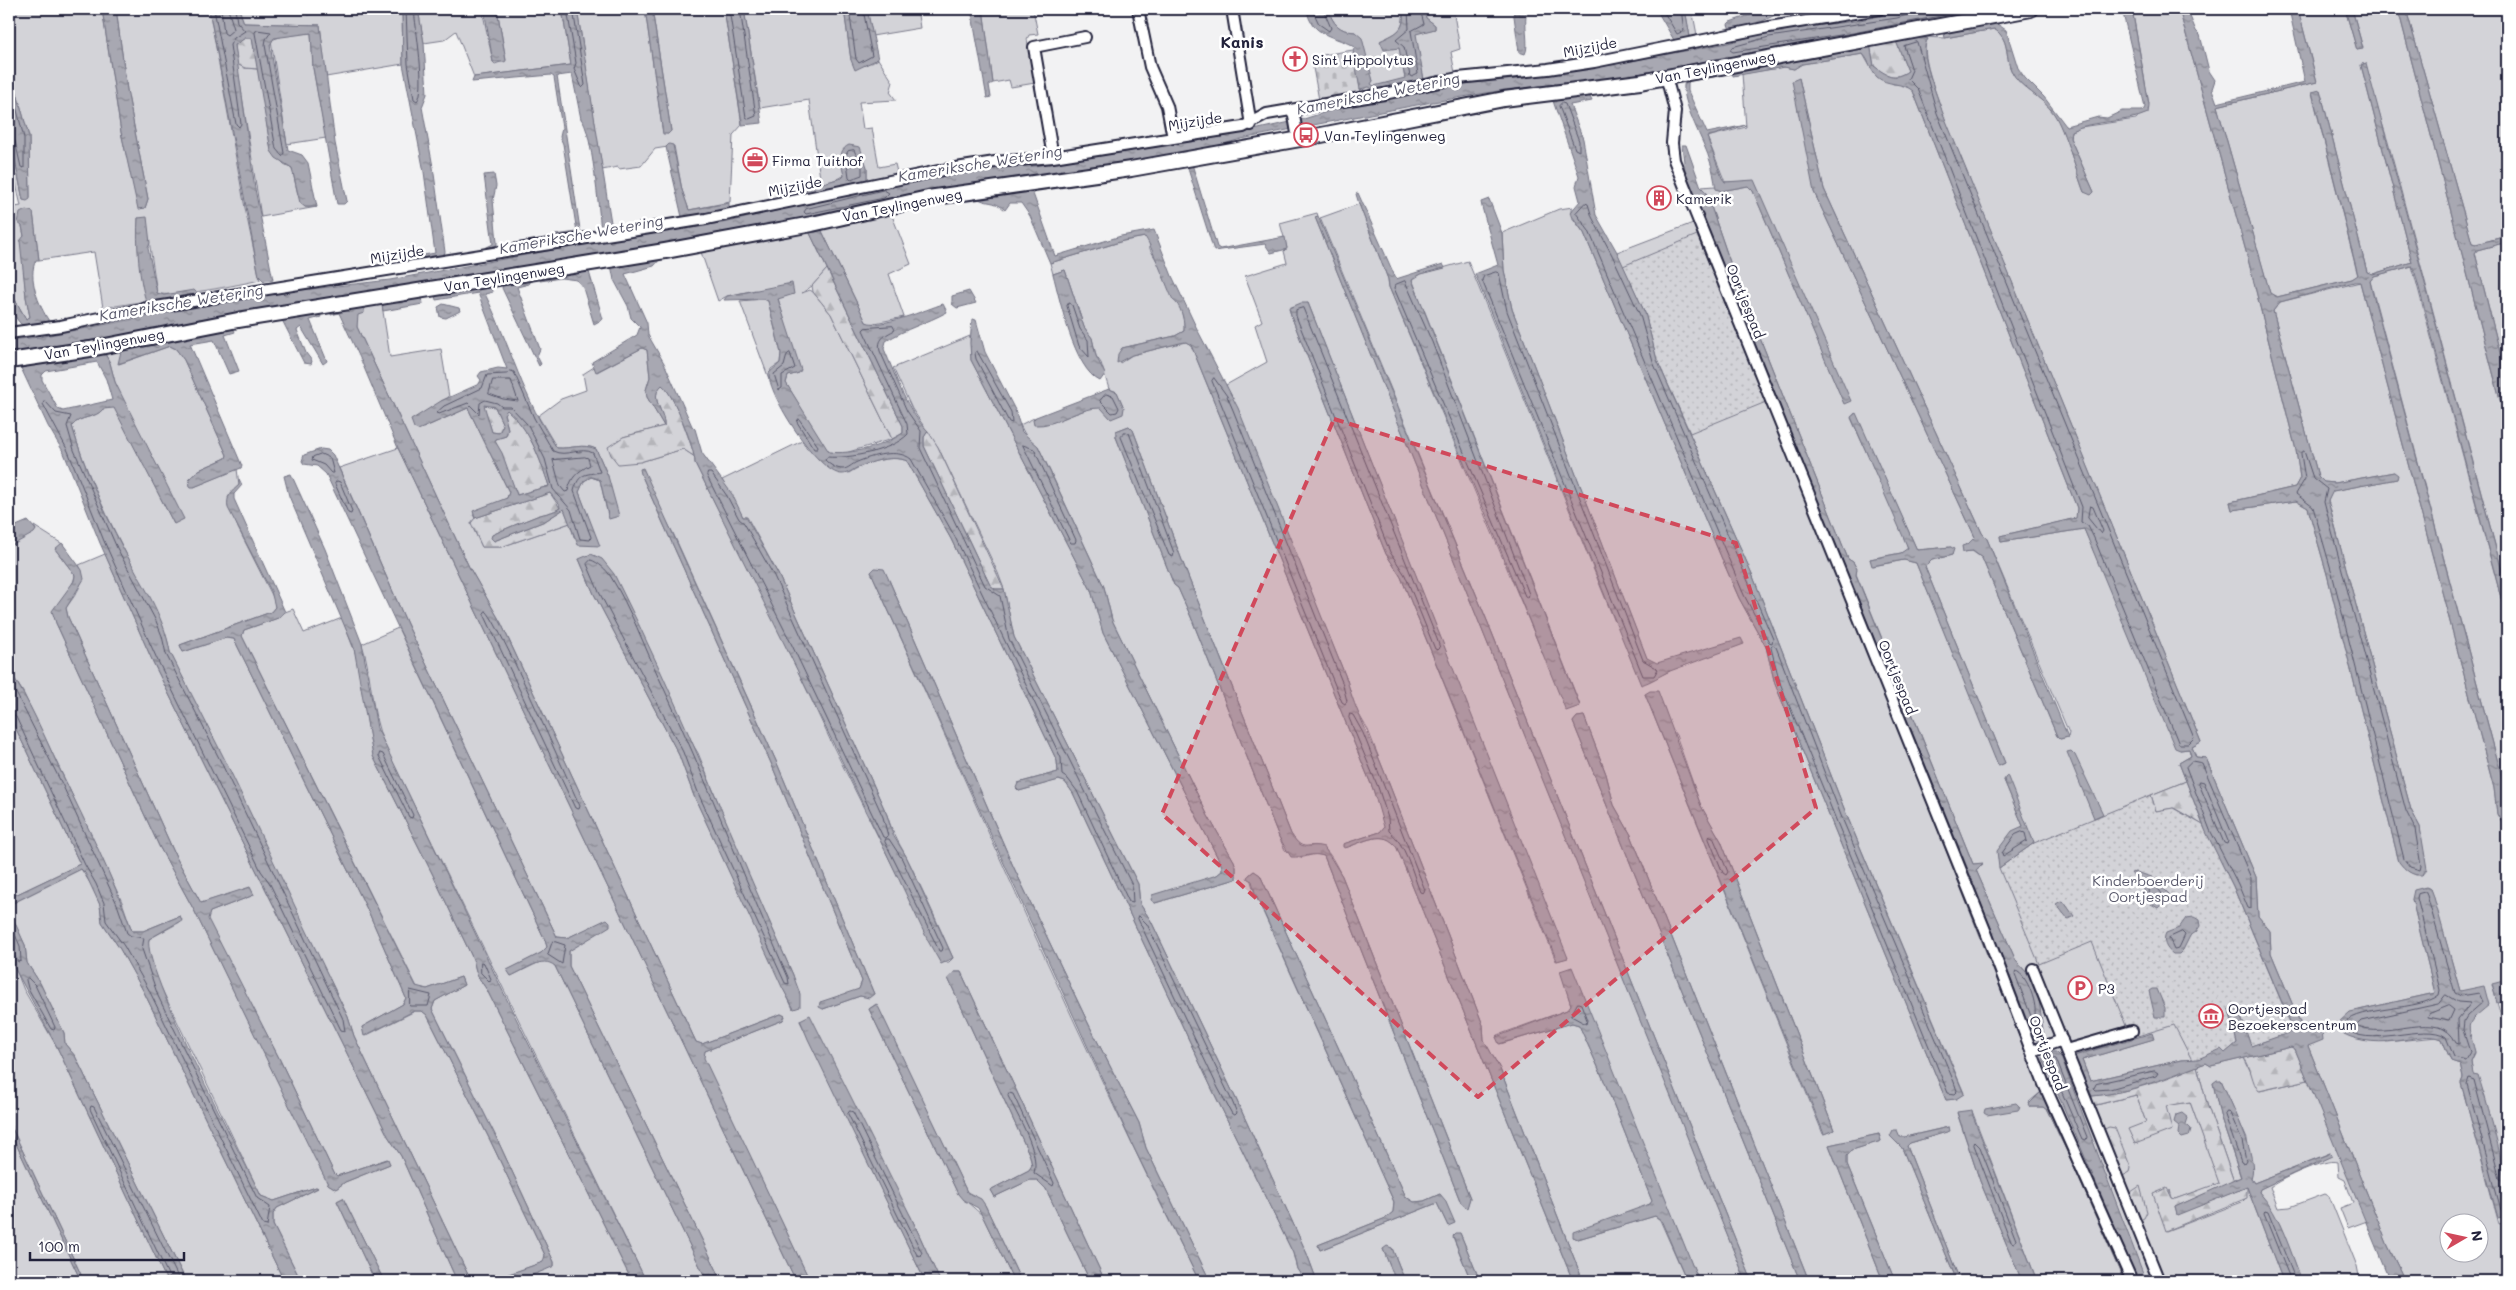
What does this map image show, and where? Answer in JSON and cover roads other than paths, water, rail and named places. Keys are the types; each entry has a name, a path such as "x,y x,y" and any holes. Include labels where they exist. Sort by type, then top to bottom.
{"street":[{"path":"1138,9 1150,67 1167,106 1173,138"},
{"path":"1232,9 1251,125"},
{"name":"Mijzijde","path":"9,333 62,326 137,310 706,219 943,170 995,162 1052,158 1251,125 1267,114 1293,113 1458,78 1548,69 1594,62 1769,27 1879,9"},
{"name":"Van Teylingenweg","path":"9,361 90,348 176,331 665,251 812,224 928,198 1187,158 1297,135 1504,99 1616,86 2031,9"},
{"path":"1052,158 1034,47 1085,38"},
{"name":"Oortjespad","path":"1666,76 1675,110 1672,143 1674,160 2044,1084 2132,1281"},
{"path":"1293,113 1297,135"},
{"path":"2033,969 2159,1281"},
{"name":"Oortjespad","path":"2032,1051 2132,1031"}],"water":[{"path":"102,9 116,9 127,90 148,199 145,208 138,209 121,132"},
{"path":"209,9 239,9 244,23 320,25 335,143 347,201 344,204 337,204 313,68 311,33 274,38 270,45 288,150 302,155 308,163 317,207 305,207 300,203 292,168 276,158 271,151 252,38 245,38 235,45 255,189 273,280 264,281 259,276"},
{"path":"402,9 418,9 424,43 427,94 422,107 445,252 443,257 408,262 408,258 435,253 424,172 403,64"},
{"path":"484,9 497,9 506,61 504,62 493,62"},
{"path":"562,9 577,9 612,229 601,231 592,154 585,126 581,119 572,74 557,76 581,236 556,237 555,235 577,232 563,144 560,137 562,128 554,77 551,75 472,82 474,77 571,65"},
{"path":"645,9 652,9 671,131 668,134 663,134"},
{"path":"724,9 744,9 762,123 742,125"},
{"path":"844,9 867,9 878,59 855,70 851,60"},
{"path":"971,9 983,9 993,83 989,85 991,97 987,98"},
{"path":"1307,9 1328,9 1337,26 1355,32 1362,38 1373,81 1371,84 1374,86 1405,78 1399,48 1384,50 1380,41 1392,35 1402,26 1403,9 1424,9 1426,18 1435,25 1435,29 1416,34 1424,80 1377,91 1369,87 1360,89 1353,51 1355,47 1319,30 1309,18"},
{"path":"1513,9 1527,9 1527,46 1525,54 1519,52"},
{"path":"1656,9 1685,9 1690,37 1674,40"},
{"path":"1767,9 1791,9 1746,28 1730,30 1728,24 1730,22"},
{"path":"1913,9 1996,9 1621,77 1504,90 1427,103 1241,139 1189,154 1217,247 1220,249 1285,237 1287,249 1271,253 1265,244 1214,251 1183,153 1086,170 927,191 820,217 669,244 396,289 249,310 88,342 9,354 9,340 39,337 267,294 390,280 585,244 728,222 886,185 960,171 1014,165 1028,167 1231,135 1304,119 1341,107 1496,78 1593,68 1728,43 1768,32 1855,21"},
{"path":"2122,9 2132,9 2149,105 2148,113 2129,119 2080,127 2071,131 2070,138 2094,192 2091,195 2084,192 2058,121 2049,108 2015,77 2009,64 2005,42 1999,33 1994,29 1945,38 1944,33 1994,22 2006,30 2018,68 2044,97 2066,126 2098,117 2107,118 2122,111 2143,111 2145,107"},
{"path":"2179,9 2187,9 2196,31 2200,35 2209,71 2215,80 2212,89 2217,103 2305,82 2289,9 2298,9 2317,82 2217,106 2270,293 2277,297 2352,279 2358,275 2312,92 2320,90 2367,272 2373,274 2412,262 2361,65 2366,63 2507,590 2507,620 2414,269 2412,266 2374,276 2370,281 2372,291 2503,781 2507,808 2507,832 2497,814 2494,788 2360,282 2280,302 2273,311 2318,476 2324,482 2335,483 2394,472 2398,475 2397,479 2333,491 2328,501 2411,810 2420,827 2427,869 2422,875 2415,875 2409,872 2399,862 2327,574 2308,508 2296,501 2232,510 2230,502 2295,487 2300,478 2296,450 2247,255"},
{"path":"2345,9 2352,9 2363,49 2357,50"},
{"path":"2398,9 2406,9 2472,243 2476,244 2507,236 2507,242 2477,250 2475,253 2507,381 2507,426"},
{"path":"1918,37 1928,39 1925,45 1925,53 1942,111 2201,742 2192,747 2196,757 2206,758 2256,877 2258,916 2270,931 2271,953 2304,1032 2318,1028 2322,1030 2323,1040 2308,1046 2388,1246 2405,1281 2390,1281 2295,1049 2291,1047 2211,1066 2206,1063 2136,1088 2092,1096 2074,1056 2152,1033 2154,1039 2082,1060 2090,1081 2181,1060 2198,1059 2221,1049 2225,1053 2237,1043 2229,1009 2236,1003 2251,1046 2294,1031 2233,886 2206,832 2179,763 2191,756 2189,749 2180,750 2175,748 2084,529 2001,542 2000,536 2076,518 2077,508 1913,91 1905,86 1881,80 1877,77 1863,54 1802,64 1794,69 1784,67 1733,76 1731,68 1799,58 1802,61 1870,44 1874,66 1890,76 1898,76 1908,71 1896,41"},
{"path":"9,64 29,137 30,199 27,201 23,200 9,130"},
{"path":"1722,71 1723,75 1690,81 1688,83 1688,91 1707,133 1746,125 1707,137 1725,182 1754,180 1851,401 1844,404 1753,191 1748,186 1721,191 1716,189 1710,162 1688,106 1684,86 1686,79"},
{"path":"1799,78 1824,189 1982,533 1987,539 2068,737 2060,739 2057,736 1982,558 1973,551 1963,552 1962,546 1968,544 1975,537 1814,192 1792,81"},
{"path":"1589,95 1592,101 1570,105 1583,139 1596,215 1617,252 1645,313 1657,360 1752,574 1847,816 1964,1094 1956,1099 1946,1100 1775,684 1766,647 1739,598 1584,233 1570,213 1580,201 1576,186 1579,176 1552,98"},
{"path":"669,144 673,145 682,190 689,210 729,203 729,209 682,217 666,147"},
{"path":"849,145 860,147 867,167 867,181 789,197 788,192 842,178 844,176 841,155 842,151"},
{"path":"1682,145 1686,145 1701,187 1706,192 1732,268 1848,559 1853,562 1857,569 1856,575 1973,864 1983,863 1976,870 2016,961 2028,974 2039,1000 2044,1037 2037,1040 2034,1038 1969,872 1696,201 1685,171"},
{"path":"494,174 496,186 493,200 497,245 479,251 493,244 484,175"},
{"path":"1031,188 1055,256 1121,236 1154,230 1172,276 1238,408 1347,680 1354,703 1384,771 1483,1025 1484,1040 1500,1069 1583,1281 1573,1281 1397,848 1392,842 1380,838 1373,838 1345,848 1343,847 1343,844 1380,832 1384,827 1373,789 1191,345 1186,342 1180,343 1132,355 1117,363 1118,354 1122,348 1175,336 1184,331 1180,309 1173,300 1155,256 1145,237 1123,241 1050,263 1030,216 1021,203 1010,203 1005,210 997,204 983,201 976,197"},
{"path":"1358,193 1396,279 1443,264 1445,268 1421,274 1412,280 1580,706 1566,711 1490,524 1389,287 1388,279 1359,204 1356,194"},
{"path":"1489,199 1502,233 1504,270 1512,309 1647,658 1657,663 1741,638 1744,644 1670,671 1641,685 1475,274 1498,265 1481,202"},
{"path":"26,210 33,212 39,260 36,260 33,275 38,300 49,321 66,318 67,322 25,327 17,320 13,310 9,289 26,319 30,317 20,241 24,236 22,226 18,223 20,213"},
{"path":"1318,216 1488,623 1752,1281 1746,1281 1707,1186 1315,217"},
{"path":"147,217 150,243 148,248 157,293 164,295 194,290 197,293 195,297 147,304 140,273 137,238 138,218"},
{"path":"820,227 866,322 882,323 893,321 943,304 947,312 886,341 884,349 897,382 908,403 920,423 928,431 924,437 924,446 990,585 995,589 1004,589 1014,637 1138,884 1140,904 1151,921 1236,1099 1307,1254 1317,1281 1305,1281 1297,1269 1293,1253 1213,1091 1073,793 1065,782 1059,780 1019,791 1016,788 1018,783 1058,772 1057,761 951,539 907,461 902,459 883,459 842,474 832,470 820,461 785,414 771,383 769,373 780,363 781,353 768,301 764,299 724,300 727,296 792,283 794,294 778,299 801,370 799,373 788,376 786,383 829,452 858,451 887,442 903,433 903,426 808,229"},
{"path":"661,258 654,266 625,274 647,323 648,335 664,363 695,429 702,453 732,494 743,517 746,517 778,574 887,815 893,835 906,856 953,958 941,964 928,941 842,761 695,463 687,434 672,398 662,385 658,390 657,399 664,420 664,426 647,397 646,390 650,377 647,350 642,348 596,372 592,362 637,335 640,327 631,318 628,306 614,280 611,265"},
{"path":"1065,270 1084,327 1092,338 1096,356 1105,374 1100,381 1091,374 1083,363 1069,333 1053,274"},
{"path":"574,272 589,272 603,319 594,324 583,288 577,280 561,278 540,281 541,278"},
{"path":"529,281 529,284 517,287 540,349 537,356 541,364 539,366 502,288 504,283"},
{"path":"490,286 493,292 485,294 526,392 545,430 557,448 582,446 596,449 608,476 619,516 609,519 600,480 591,477 584,481 579,492 600,546 578,545 564,509 545,521 494,541 491,538 492,535 537,516 557,510 560,508 559,504 550,493 475,518 473,511 507,498 509,492 468,408 418,430 414,428 411,420 441,401 479,384 481,380 478,376 481,372 498,368 507,369 478,293 436,300 435,295","holes":["484,405 495,407 503,425 499,433 492,432","507,410 528,435 538,455 549,486 517,495 502,453 495,441 506,436 508,429 504,414"]},
{"path":"969,291 976,303 957,308 952,304 952,296"},
{"path":"422,297 423,304 383,311 382,305"},
{"path":"1301,303 1308,303 1568,958 1557,961 1401,577 1386,554 1292,318 1289,308"},
{"path":"443,304 459,308 460,311 446,318 440,317 438,307"},
{"path":"361,306 364,308 364,313 358,315 357,327 469,567 501,623 696,1042 702,1044 781,1014 785,1016 783,1020 705,1051 704,1058 810,1281 796,1281 398,448 339,313 331,315 331,310"},
{"path":"319,312 321,317 310,320 327,361 323,364 301,327 297,330 306,353 312,361 311,364 304,363 281,318"},
{"path":"972,319 976,320 985,352 1015,410 1022,432 1038,446 1104,587 1112,620 1208,816 1234,861 1236,879 1155,903 1151,900 1152,895 1217,875 1222,871 1222,866 1103,633 1091,590 971,360"},
{"path":"233,328 235,332 225,335 239,371 229,374 214,340 190,344 242,466 190,487 189,479 199,470 226,458 227,455 184,360 176,349 170,346 118,364 122,347"},
{"path":"104,352 110,363 115,382 184,519 174,524 114,408 103,409 96,414 79,420 72,426 88,473 101,504 157,612 163,625 170,652 224,758 348,1017 354,1036 471,1281 457,1281 401,1156 388,1136 153,662 100,543 64,453 48,426 21,368 17,366 9,369 9,366","holes":["97,362 106,379 112,400 63,411 58,409 42,380 42,375 46,371"]},
{"path":"1109,389 1117,392 1124,408 1123,414 1111,419 1101,408 1092,409 1051,423 1034,425 1033,420 1036,417"},
{"path":"1856,413 1917,550 1951,547 1954,549 1952,555 1932,560 1925,567 2005,763 1998,766 1916,563 1904,560 1872,566 1870,559 1901,553 1908,548 1851,417"},
{"path":"1129,426 1133,430 1189,579 1291,834 1303,846 1324,847 1342,876 1470,1198 1467,1208 1461,1203 1324,856 1291,857 1279,837 1191,617 1178,588 1174,585 1116,437 1116,431"},
{"path":"321,449 328,450 333,455 407,624 557,937 567,938 607,919 610,922 610,926 569,951 569,966 722,1281 707,1281 555,966 545,962 539,963 511,976 507,970 541,953 547,947 545,940 326,474 317,466 304,464 302,461 304,455"},
{"path":"643,468 776,761 874,994 869,998 860,996 823,1009 819,1007 820,1002 859,989 862,981 771,763 641,474 640,469"},
{"path":"291,474 325,549 362,644 377,728 510,1006 646,1281 632,1281 487,990 477,975 473,959 373,756 354,648 289,496 284,476"},
{"path":"239,479 242,485 234,494 234,499 285,612 278,618 244,630 242,636 416,986 427,989 461,977 464,985 435,1001 432,1009 497,1139 554,1262 554,1266 538,1273 523,1278 489,1281 543,1262 545,1255 427,1015 422,1011 414,1011 364,1036 362,1027 403,1004 406,998 369,913 234,639 226,638 183,652 180,645 271,612 275,607 271,591 228,508 228,497 239,485"},
{"path":"28,521 36,530 34,533 9,547 9,529"},
{"path":"62,543 82,570 84,579 66,608 68,617 177,859 201,903 250,887 254,895 210,912 208,919 279,1058 334,1173 337,1176 388,1159 390,1164 345,1182 336,1189 328,1184 195,912 159,846 56,623 52,611 74,581 75,575 55,549"},
{"path":"591,554 602,559 614,574 638,623 706,773 793,975 800,994 800,1007 794,1009 782,987 694,796 679,755 594,594 579,559"},
{"path":"875,568 884,569 1013,866 1089,1025 1139,1123 1146,1148 1210,1281 1199,1281 1132,1144 871,572"},
{"path":"9,670 36,718 88,828 116,889 132,931 143,931 180,916 182,920 149,939 151,957 176,1023 261,1196 274,1201 316,1187 318,1188 277,1208 273,1214 273,1225 301,1281 284,1281 144,992 120,949 102,922 100,905 85,873 81,869 9,905 9,898 80,864 9,714"},
{"path":"1650,691 1658,691 1701,806 1721,841 1834,1130 1824,1134 1645,694"},
{"path":"1584,716 1606,774 1614,805 1631,835 1809,1281 1800,1281 1573,722 1577,717"},
{"path":"2071,751 2075,755 2103,814 2094,818 2067,752"},
{"path":"2007,775 2034,843 1999,868 1997,851 2012,831 2023,826 2004,780"},
{"path":"1254,871 1260,875 1406,1197 1414,1202 1424,1201 1440,1194 1445,1200 1455,1223 1448,1226 1437,1203 1320,1250 1318,1245 1386,1218 1393,1212 1394,1202 1255,893 1252,881 1247,877"},
{"path":"2136,872 2152,877 2169,894 2167,899 2158,908 2144,900 2144,889 2131,873"},
{"path":"2426,887 2431,889 2433,894 2460,991 2484,986 2489,1005 2471,1021 2469,1029 2475,1052 2471,1061 2473,1074 2478,1075 2498,1145 2502,1163 2507,1216 2498,1218 2461,1083 2463,1078 2460,1064 2451,1061 2442,1039 2427,1037 2388,1042 2356,1039 2342,1033 2339,1022 2350,1012 2435,993 2412,899 2414,890"},
{"path":"2061,901 2064,902 2074,916 2068,919 2056,904"},
{"path":"11,914 25,945 27,963 40,983 64,1033 65,1044 75,1056 186,1281 167,1281 57,1047 15,969 9,953 9,915"},
{"path":"2194,917 2199,920 2200,926 2190,936 2183,950 2179,954 2173,954 2165,945 2166,933 2179,928 2186,918"},
{"path":"1572,967 1699,1281 1687,1281 1661,1220 1655,1216 1578,1239 1573,1237 1573,1232 1650,1204 1652,1201 1603,1078 1579,1025 1572,1023 1499,1044 1496,1037 1567,1010 1571,1005 1560,971"},
{"path":"954,972 961,972 1105,1281 1090,1281 1046,1189 1037,1180 1030,1180 994,1197 990,1190 1029,1170 1032,1165 1030,1156 948,978"},
{"path":"2507,980 2507,1001 2497,1003 2492,984"},
{"path":"2157,989 2165,1008 2165,1017 2155,1017 2149,991"},
{"path":"877,1004 967,1192 981,1199 985,1205 1021,1281 1014,1281 978,1208 963,1200 958,1194 869,1009"},
{"path":"810,1015 911,1217 940,1281 925,1281 808,1039 800,1020"},
{"path":"2046,1052 2056,1052 2061,1057 2146,1281 2138,1281 2043,1059"},
{"path":"2221,1080 2243,1130 2251,1158 2253,1170 2251,1179 2254,1183 2331,1153 2332,1156 2260,1189 2259,1192 2267,1201 2279,1223 2302,1281 2283,1281 2247,1187 2177,1215 2175,1207 2241,1177 2220,1115 2213,1083"},
{"path":"2041,1092 2126,1281 2124,1281 2047,1110 2043,1107 2031,1107 2029,1104"},
{"path":"2016,1103 2020,1107 2018,1110 1987,1115 1984,1113 1985,1109"},
{"path":"1972,1110 2037,1281 2022,1281 1980,1181 1957,1112"},
{"path":"2182,1113 2188,1118 2186,1124 2191,1129 2189,1136 2182,1138 2178,1134 2179,1126 2174,1122 2176,1115"},
{"path":"9,1122 84,1281 81,1281 9,1129"},
{"path":"1949,1127 1950,1131 1910,1143 1907,1146 1960,1281 1957,1281 1902,1148 1890,1136 1893,1130 1897,1130 1900,1137 1905,1137"},
{"path":"1879,1134 1881,1141 1852,1150 1847,1156 1847,1164 1895,1281 1883,1281 1829,1145"},
{"path":"343,1198 384,1281 375,1281 337,1201"},
{"path":"1456,1233 1460,1233 1480,1281 1471,1281 1453,1236"},
{"path":"1387,1246 1392,1248 1405,1281 1396,1281 1383,1249"}],"place":[{"name":"Sint Hippolytus","path":"1295,59"},
{"name":"Van Teylingenweg","path":"1306,135"},
{"name":"Firma Tuithof","path":"755,160"},
{"name":"Kamerik","path":"1659,198"},
{"name":"P3","path":"2080,988"},
{"name":"Oortjespad Bezoekerscentrum","path":"2211,1016"}],"district":[{"name":"Kanis","path":"1242,41"}],"water label":[{"name":"Kameriksche Wetering","path":"1378,93"},
{"name":"Kameriksche Wetering","path":"980,163"},
{"name":"Kameriksche Wetering","path":"581,234"},
{"name":"Kameriksche Wetering","path":"181,302"}],"park label":[{"name":"Kinderboerderij Oortjespad","path":"2148,888"}]}
